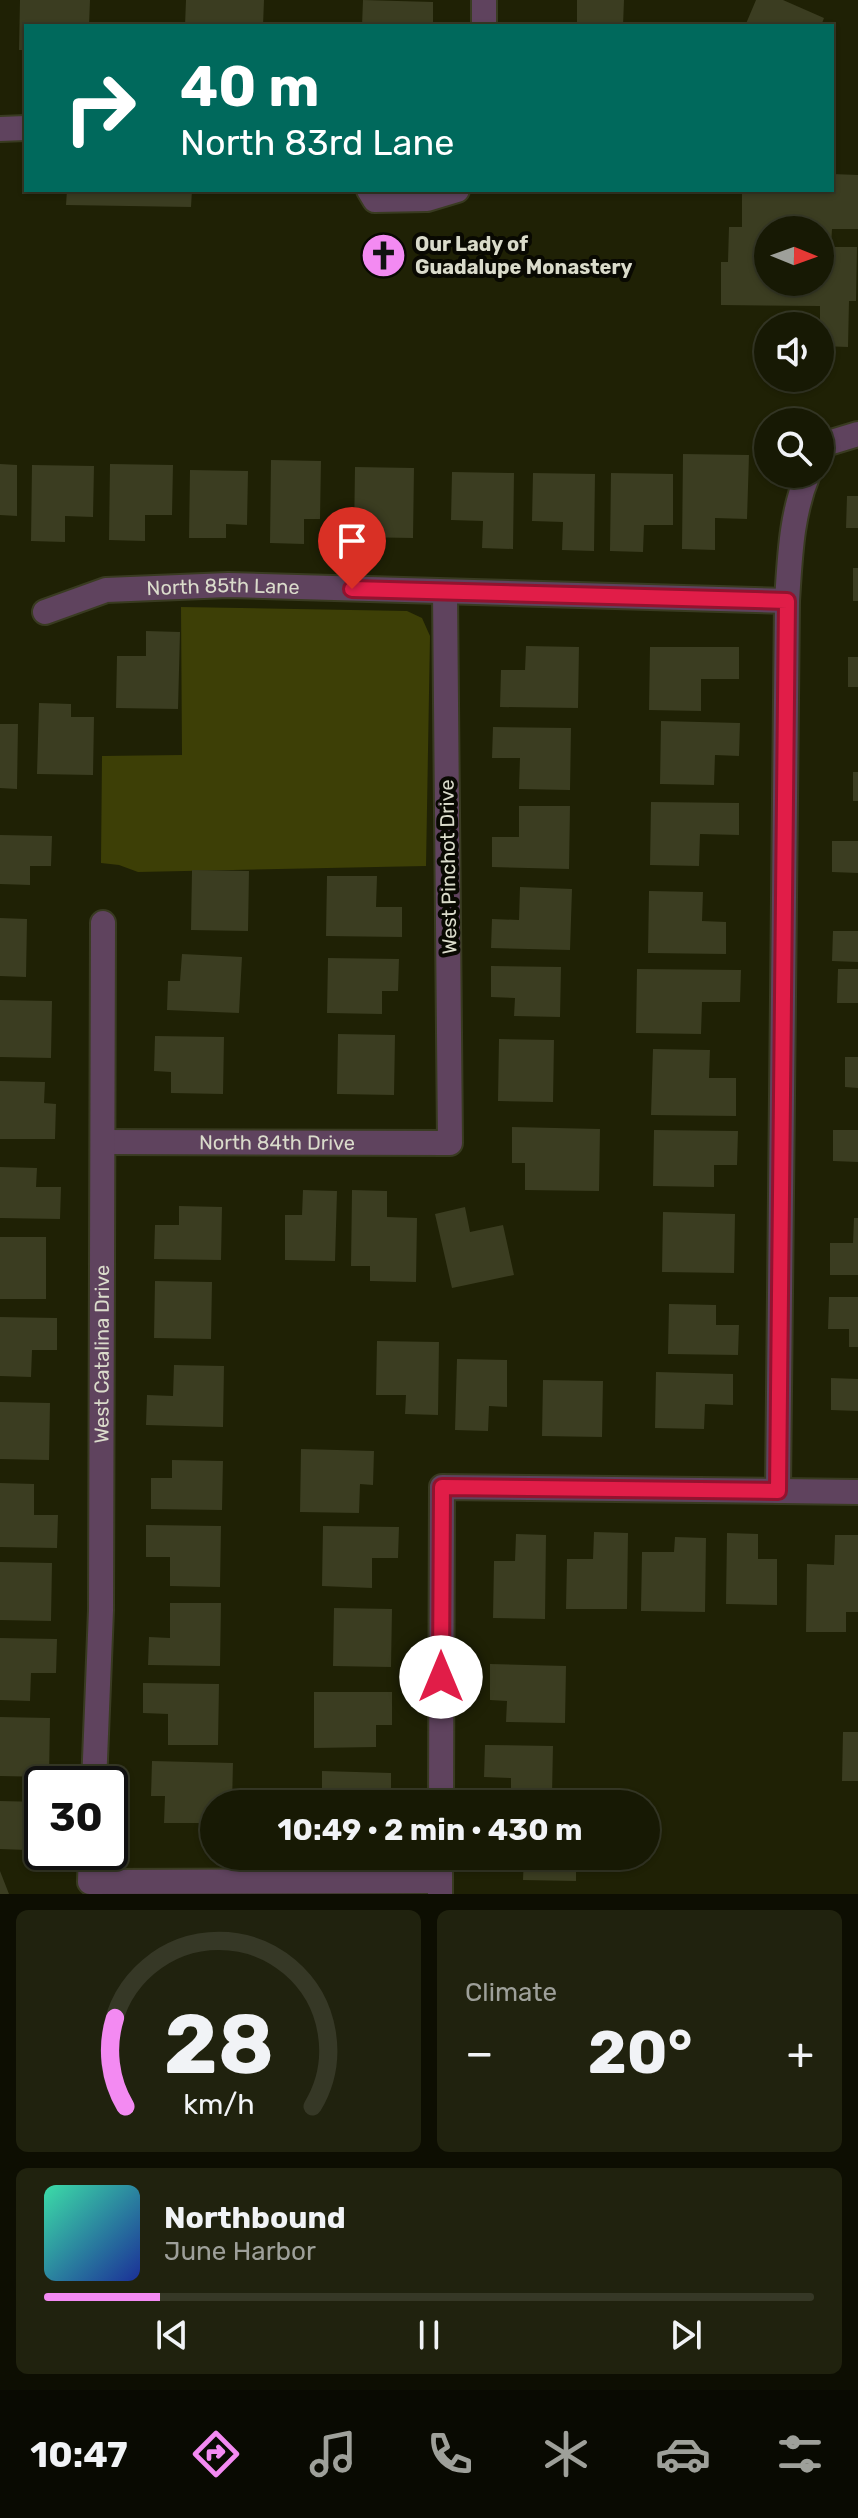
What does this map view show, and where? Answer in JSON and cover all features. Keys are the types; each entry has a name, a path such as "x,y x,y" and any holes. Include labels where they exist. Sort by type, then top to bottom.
{"street":[{"path":"484,0 484,24"},
{"path":"0,129 24,128"},
{"path":"370,192 375,200 427,199 450,192"},
{"path":"834,443 858,434"},
{"path":"778,1491 787,601 791,533 802,488"},
{"name":"North 85th Lane","path":"45,612 106,590 228,585 787,601"},
{"name":"West Pinchot Drive","path":"445,592 450,1143"},
{"name":"West Catalina Drive","path":"95,1766 101,1610 103,923"},
{"name":"North 84th Drive","path":"103,1142 450,1143"},
{"path":"441,1790 442,1487 858,1492"},
{"path":"90,1870 90,1882 440,1888"}],"shaded area":[{"path":"181,607 407,611 422,618 430,636 426,866 138,872 101,863 102,756 182,755"}],"building":[{"path":"20,0 90,0 89,24 24,24 24,50 19,50"},
{"path":"186,0 264,0 263,24 185,24"},
{"path":"363,0 433,2 433,24 362,24"},
{"path":"577,0 624,0 623,24 577,24"},
{"path":"756,0 783,0 824,18 822,24 746,24"},
{"path":"834,174 858,175 858,229 834,229 834,216 754,216 754,296 834,296 834,247 857,247 856,301 849,301 848,347 834,346 834,312 820,312 820,306 721,305 721,262 728,262 729,227 742,227 742,192 834,192"},
{"path":"67,192 192,192 191,207 66,205"},
{"path":"683,454 749,455 747,519 715,518 715,550 682,549"},
{"path":"271,460 321,461 320,519 304,519 304,544 270,543"},
{"path":"0,464 17,465 17,516 0,515"},
{"path":"110,464 173,465 172,515 145,515 145,541 109,540"},
{"path":"32,465 94,466 93,517 65,516 65,542 31,541"},
{"path":"355,467 414,468 413,538 354,537"},
{"path":"190,470 248,471 247,525 226,524 226,538 189,538"},
{"path":"452,472 514,473 513,549 482,548 483,521 451,520"},
{"path":"533,473 595,474 594,551 562,550 563,522 532,521"},
{"path":"611,473 673,474 673,525 644,525 643,552 610,551"},
{"path":"847,496 858,496 858,528 846,528"},
{"path":"853,568 858,568 858,601 853,601"},
{"path":"146,631 180,632 178,709 116,708 117,656 146,656"},
{"path":"526,646 579,647 578,708 500,707 501,670 525,670"},
{"path":"650,647 739,647 739,679 701,679 701,711 649,710"},
{"path":"848,657 858,657 858,687 848,687"},
{"path":"39,703 71,704 71,717 94,717 93,775 37,774"},
{"path":"661,721 740,723 739,756 715,755 714,785 660,784"},
{"path":"0,724 18,724 17,789 0,788"},
{"path":"493,727 571,728 570,790 519,789 520,758 492,758"},
{"path":"853,772 858,772 858,801 853,801"},
{"path":"651,802 739,803 739,835 700,834 699,866 650,865"},
{"path":"519,806 570,806 569,869 492,867 492,837 519,837"},
{"path":"0,835 52,836 51,866 30,866 30,885 0,884"},
{"path":"832,841 858,841 858,873 832,872"},
{"path":"192,870 249,871 248,931 191,930"},
{"path":"327,876 377,876 376,907 402,907 402,937 326,936"},
{"path":"520,887 572,889 570,950 491,948 492,919 519,920"},
{"path":"649,891 703,892 702,921 726,922 726,954 648,953"},
{"path":"0,918 27,919 26,977 0,976"},
{"path":"833,931 858,931 858,962 832,961"},
{"path":"182,954 242,957 239,1013 167,1010 168,981 180,981"},
{"path":"328,958 399,959 398,991 382,991 382,1014 327,1013"},
{"path":"491,966 561,967 560,1017 514,1016 515,998 491,997"},
{"path":"637,969 741,970 740,1002 702,1002 701,1034 636,1033"},
{"path":"838,969 858,969 858,1003 837,1003"},
{"path":"0,1000 52,1001 51,1058 0,1057"},
{"path":"338,1034 395,1035 394,1095 337,1094"},
{"path":"155,1036 224,1037 223,1094 171,1093 171,1072 154,1071"},
{"path":"499,1039 554,1040 553,1102 498,1101"},
{"path":"653,1049 710,1050 709,1078 736,1078 736,1116 651,1115"},
{"path":"845,1057 858,1057 858,1088 845,1087"},
{"path":"0,1081 45,1082 44,1103 56,1104 55,1139 0,1139"},
{"path":"512,1127 600,1129 599,1191 525,1190 525,1163 512,1163"},
{"path":"654,1130 738,1131 737,1165 714,1165 714,1187 653,1186"},
{"path":"833,1130 858,1130 858,1162 833,1161"},
{"path":"0,1167 37,1168 36,1187 61,1187 60,1219 0,1218"},
{"path":"303,1190 337,1191 335,1261 285,1260 285,1215 302,1215"},
{"path":"352,1190 387,1191 387,1217 417,1218 416,1282 370,1281 370,1266 351,1266"},
{"path":"179,1206 222,1207 221,1260 154,1259 155,1225 179,1225"},
{"path":"465,1207 470,1232 503,1225 514,1275 452,1288 435,1214"},
{"path":"663,1212 735,1214 734,1273 662,1272"},
{"path":"854,1218 858,1218 858,1275 830,1275 830,1243 853,1243"},
{"path":"0,1237 46,1237 46,1299 0,1299"},
{"path":"155,1281 212,1282 211,1339 154,1338"},
{"path":"829,1297 858,1297 858,1347 849,1347 849,1329 828,1329"},
{"path":"669,1304 716,1305 716,1325 739,1325 738,1355 668,1354"},
{"path":"0,1317 57,1318 57,1350 32,1350 31,1377 0,1376"},
{"path":"377,1341 439,1342 438,1415 405,1414 406,1395 376,1395"},
{"path":"457,1359 507,1360 507,1407 489,1406 488,1431 455,1430"},
{"path":"174,1365 224,1366 223,1427 146,1425 147,1395 173,1396"},
{"path":"656,1372 733,1374 733,1405 705,1404 704,1429 655,1428"},
{"path":"831,1378 858,1379 858,1411 831,1410"},
{"path":"543,1380 603,1381 602,1437 542,1436"},
{"path":"0,1402 50,1403 49,1460 0,1459"},
{"path":"301,1449 374,1451 373,1485 360,1484 359,1513 300,1512"},
{"path":"172,1460 223,1461 222,1510 151,1509 151,1478 172,1478"},
{"path":"0,1483 34,1484 34,1515 58,1515 57,1548 0,1547"},
{"path":"146,1525 221,1526 220,1587 170,1586 170,1557 146,1557"},
{"path":"323,1526 399,1527 398,1558 372,1558 372,1588 322,1586"},
{"path":"594,1532 628,1533 627,1609 566,1609 567,1559 593,1559"},
{"path":"727,1533 758,1534 758,1559 777,1559 777,1605 726,1604"},
{"path":"516,1534 546,1535 545,1619 493,1618 494,1561 515,1561"},
{"path":"835,1535 858,1535 858,1612 846,1612 846,1632 806,1632 807,1564 834,1565"},
{"path":"675,1537 706,1538 705,1612 641,1611 642,1552 674,1552"},
{"path":"0,1562 52,1563 51,1621 0,1620"},
{"path":"170,1603 221,1603 220,1666 148,1665 149,1637 170,1638"},
{"path":"334,1608 392,1609 391,1667 333,1666"},
{"path":"0,1638 57,1639 56,1673 31,1673 30,1701 0,1700"},
{"path":"490,1664 566,1666 565,1723 506,1722 507,1701 490,1700"},
{"path":"143,1683 219,1684 218,1745 168,1745 168,1714 143,1713"},
{"path":"314,1692 392,1692 392,1725 376,1725 376,1747 314,1748"},
{"path":"0,1717 50,1718 49,1766 24,1766 24,1776 0,1776"},
{"path":"843,1732 858,1732 858,1781 842,1781"},
{"path":"485,1745 553,1746 552,1790 511,1790 511,1778 484,1777"},
{"path":"152,1761 233,1763 232,1790 200,1790 200,1823 164,1823 165,1796 151,1796"},
{"path":"322,1771 391,1773 391,1790 322,1790"},
{"path":"0,1801 24,1802 24,1850 0,1849"},
{"path":"523,1870 576,1870 576,1881 523,1880"},
{"path":"0,1871 9,1894 0,1894"}],"place":[{"name":"Our Lady of Guadalupe Monastery","path":"384,256"}],"route":[{"path":"352,589 787,601 778,1491 442,1487 441,1677"}]}
